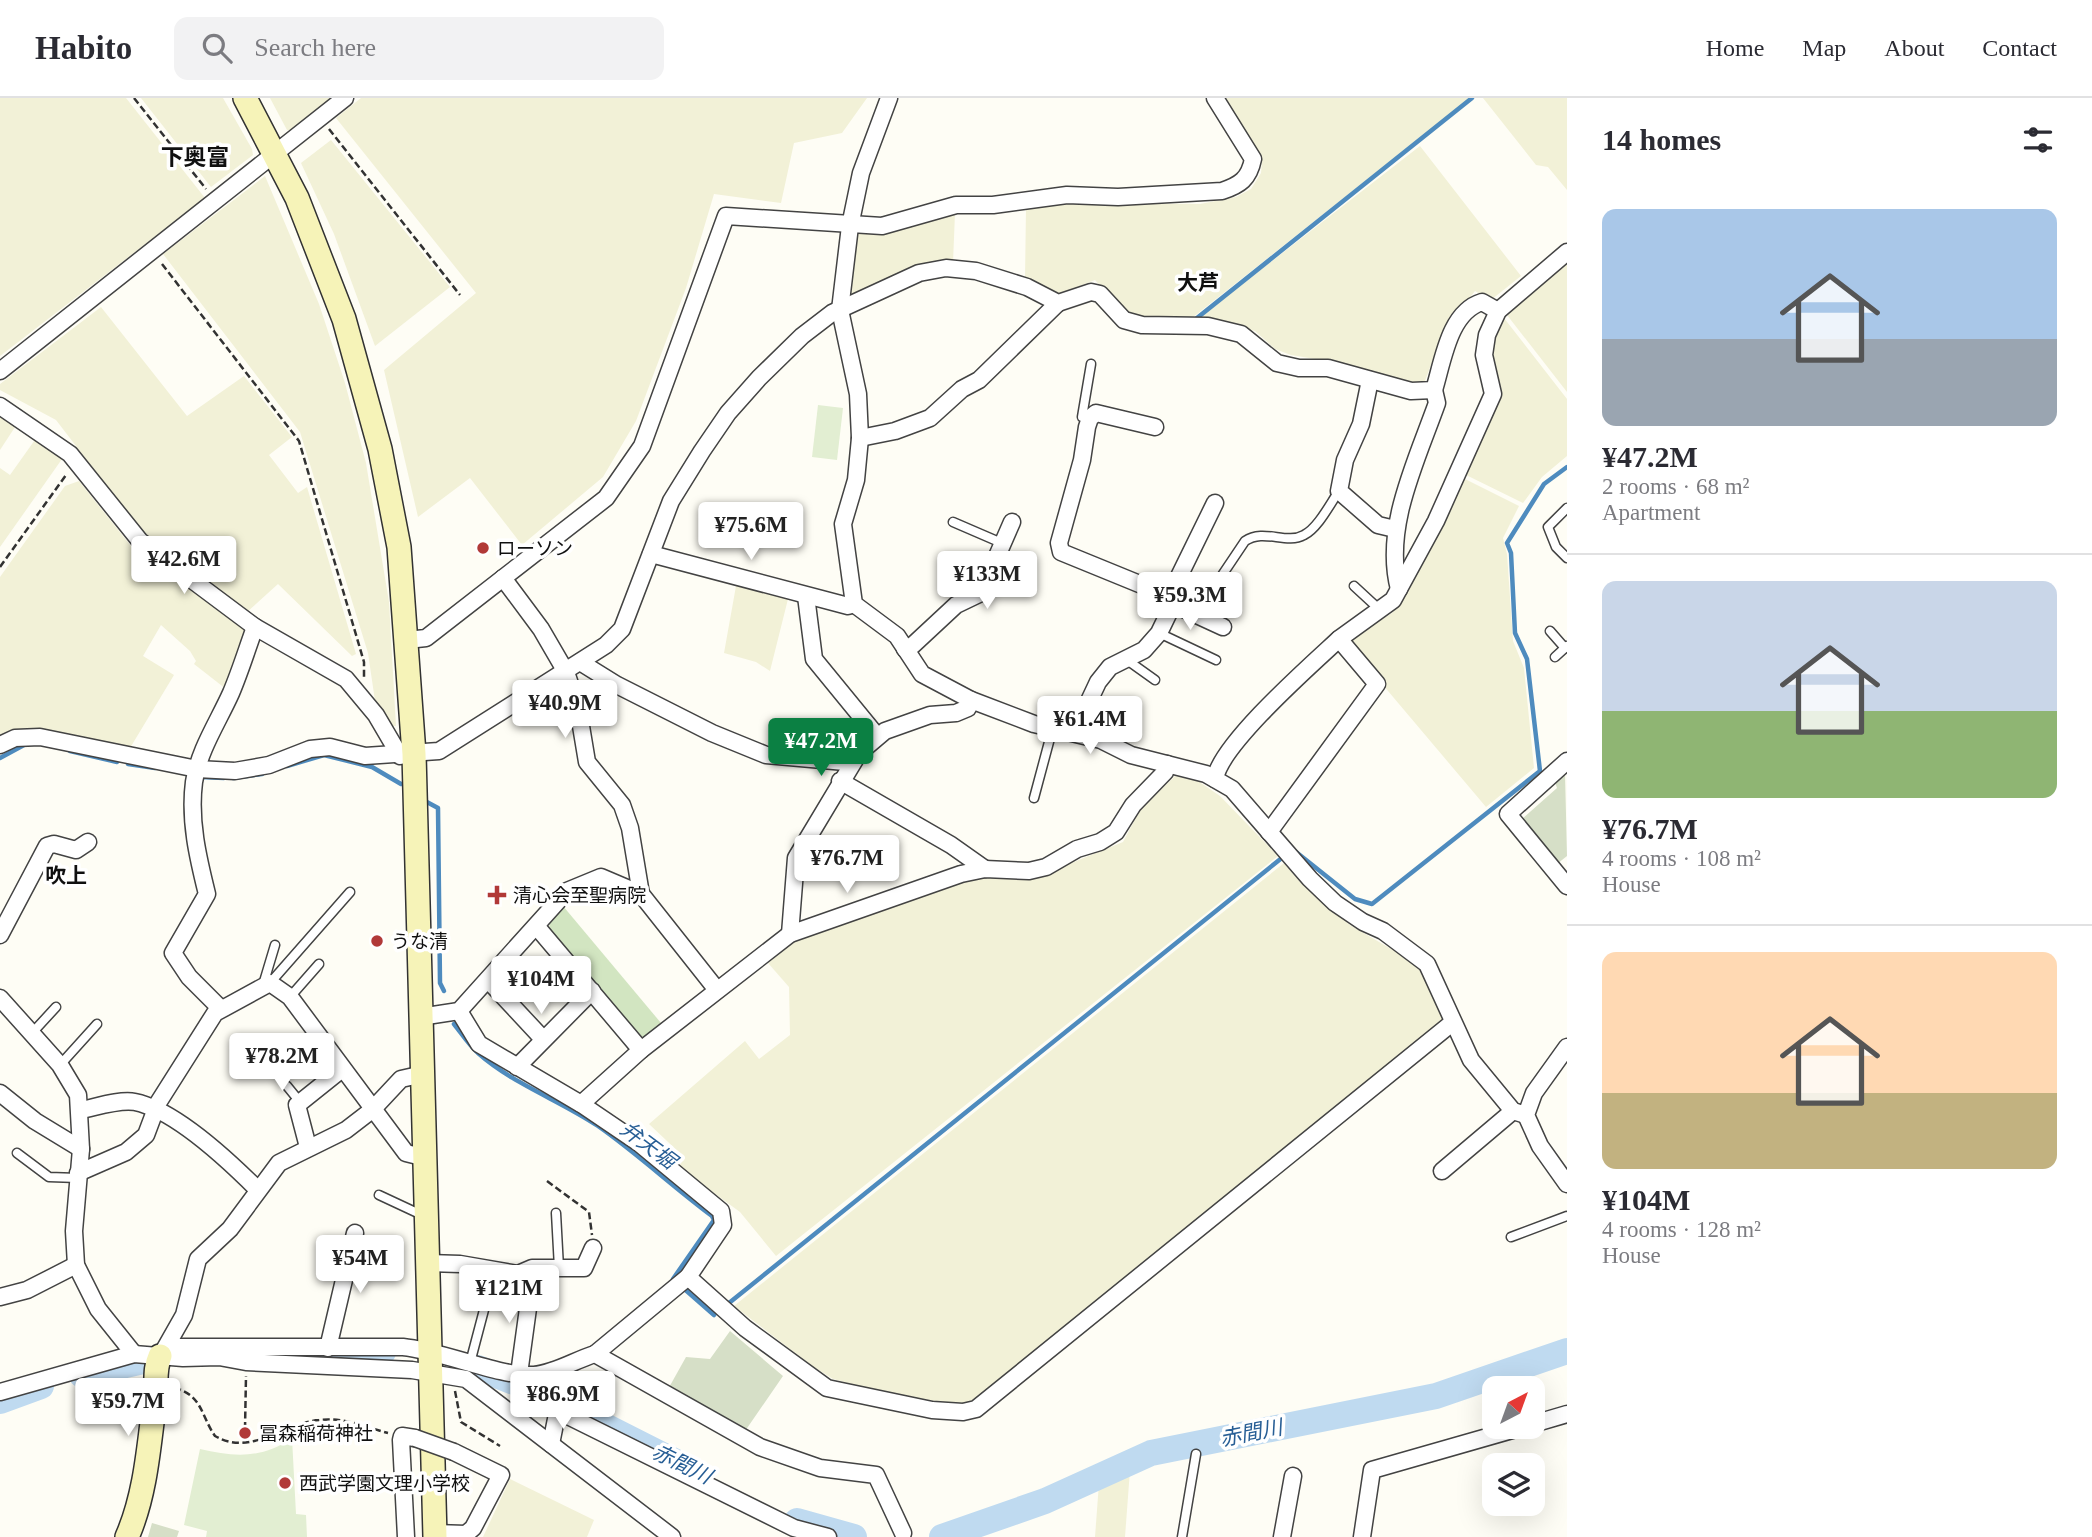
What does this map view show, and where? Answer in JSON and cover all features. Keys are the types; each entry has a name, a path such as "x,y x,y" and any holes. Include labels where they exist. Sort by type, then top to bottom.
{"street":[{"path":"245,98 275,153 320,252 365,387 399,547 407,640 407,755 423,1074 432,1373 435,1535 466,1534 473,1528 501,1475 454,1451 408,1437 406,1537"},
{"path":"0,371 345,98"},
{"path":"889,98 861,173 850,226 840,310 858,394 860,438 856,480 843,524 854,604 897,636 922,674 971,700 1034,724 1075,731 1131,755 1215,779 1232,789 1335,903 1363,922 1383,931 1427,964 1471,1060 1519,1113 1567,1184"},
{"path":"407,640 426,638 606,498 642,446 726,216 850,226 894,225 956,205 993,205 1067,195 1172,195 1222,191 1238,186 1245,179 1253,159 1215,98"},
{"path":"1215,779 1217,768 1252,724 1339,639 1359,622 1381,610 1399,589 1454,484 1493,394 1484,355 1488,335 1498,311 1567,252"},
{"path":"0,745 15,738 40,737 197,769 235,771 269,765 310,749 330,747 365,756 439,751 606,645 622,629 671,502 728,413 802,336 840,310 919,273 946,268 976,271 1027,287 1058,303"},
{"path":"860,438 895,431 930,418 962,389 979,380 1058,303 1091,292 1100,294 1124,320 1142,325 1219,329 1241,334 1277,363 1300,368 1328,368 1411,391 1434,390"},
{"path":"1399,589 1393,550 1395,529 1437,403 1434,390 1445,347 1460,319 1472,305 1482,302 1498,311"},
{"path":"1370,380 1361,424 1345,460 1339,491 1378,525 1395,529"},
{"path":"0,406 40,432 76,461 140,541 255,627 345,679 364,698 393,740 407,755"},
{"path":"1155,428 1096,413 1090,418 1082,460 1059,543 1061,552 1119,574 1223,627"},
{"path":"1075,731 1098,682 1110,667 1144,650 1159,634 1215,503"},
{"path":"905,649 913,645 956,605 981,593 1012,522"},
{"path":"651,554 806,596 848,606 854,604"},
{"path":"503,578 573,667 617,685 712,733 766,755 845,762 849,766"},
{"path":"806,596 814,659 877,736"},
{"path":"220,1008 189,976 173,953 207,894 197,857 193,817 197,769 232,692 255,627"},
{"path":"1269,832 1377,684 1339,639"},
{"path":"573,667 587,762 622,805 630,828 641,894"},
{"path":"790,934 796,858 849,766 877,736 911,721 956,713 968,708 971,700"},
{"path":"581,1104 641,1050 790,934 961,874 985,869 1029,871 1046,867 1077,849 1100,842 1116,831 1133,804 1165,772 1167,764"},
{"path":"1565,766 1521,799 1508,814 1567,886"},
{"path":"840,781 951,845 985,869"},
{"path":"0,935 47,846 54,844 76,850 88,842"},
{"path":"420,1017 459,1011 567,891 583,882 601,877 641,894 717,990"},
{"path":"537,927 641,1050"},
{"path":"488,980 543,1039"},
{"path":"78,1176 133,1148 146,1135 156,1109 220,1008 267,984 290,997 406,1153 426,1158"},
{"path":"517,1067 592,991"},
{"path":"0,998 33,1032 71,1081 81,1110 81,1149 74,1231 76,1265 98,1309 134,1354"},
{"path":"0,1392 134,1354 236,1345 430,1350 519,1374 553,1371 595,1354 682,1282 723,1225 721,1211 640,1144 581,1104 479,1044 459,1011"},
{"path":"682,1282 827,1388 932,1410 964,1412 976,1409 1452,1023"},
{"path":"1442,1171 1519,1113 1567,1047"},
{"path":"308,1147 297,1105 342,1069"},
{"path":"127,1537 146,1468 156,1365 184,1315 198,1259 230,1229 279,1163 346,1130 372,1110 401,1079 423,1074"},
{"path":"0,1093 35,1121 81,1149"},
{"path":"81,1110 132,1101 156,1109 225,1157 258,1190"},
{"path":"312,1366 321,1348 355,1233"},
{"path":"428,1263 460,1264 518,1273 532,1268 584,1268 593,1248"},
{"path":"0,1297 27,1290 76,1265"},
{"path":"518,1273 529,1301 519,1374"},
{"path":"164,1351 312,1366 432,1373 460,1384 551,1444 672,1537"},
{"path":"595,1354 760,1447 820,1468 876,1475 903,1533"},
{"path":"551,1444 559,1406 553,1371"},
{"path":"559,1406 794,1528 828,1537"},
{"path":"1545,1420 1567,1414"},
{"path":"1362,1537 1372,1470 1482,1439"},
{"path":"1282,1537 1293,1476"}],"lane":[{"path":"1090,418 1082,418 1091,364"},
{"path":"1196,615 1245,541 1260,535 1294,538 1307,534 1339,491"},
{"path":"1567,508 1549,527 1556,547 1567,558"},
{"path":"953,522 1004,544"},
{"path":"1354,586 1381,610"},
{"path":"1550,631 1566,647 1555,657"},
{"path":"1159,634 1216,660"},
{"path":"1127,660 1155,680"},
{"path":"1034,797 1053,727"},
{"path":"267,984 350,892"},
{"path":"267,984 275,945"},
{"path":"290,997 320,964"},
{"path":"33,1032 56,1007"},
{"path":"60,1065 97,1024"},
{"path":"287,1086 300,1102"},
{"path":"17,1153 49,1177 78,1176"},
{"path":"379,1195 427,1217"},
{"path":"556,1213 559,1268"},
{"path":"1511,1237 1567,1216"},
{"path":"460,1384 470,1361 485,1306"},
{"path":"1182,1537 1196,1454"}],"path":[{"path":"134,98 216,201"},
{"path":"321,118 460,295"},
{"path":"152,251 299,441 364,662 364,698"},
{"path":"0,567 76,461"},
{"path":"547,1181 589,1212 593,1248"},
{"path":"460,1384 461,1422 500,1446"},
{"path":"156,1386 177,1388 193,1395 215,1436 235,1444 261,1440 315,1420 335,1419 408,1437"},
{"path":"245,1429 246,1393"}],"green space":[{"path":"0,98 126,98 205,198 0,356"},
{"path":"141,98 223,98 253,155 211,187"},
{"path":"270,98 331,98 291,130 287,130"},
{"path":"361,98 867,98 842,133 794,143 781,203 714,194 686,288 636,421 603,477 522,545 470,478 418,517 384,370 476,293 336,118"},
{"path":"1222,98 1470,98 1192,318 1135,318 1123,311 1095,280 1059,294 1025,278 1026,208 1066,203 1200,204 1236,197 1251,189 1261,173 1262,161"},
{"path":"1483,98 1567,98 1567,190 1548,167 1536,165"},
{"path":"331,140 450,287 375,346 334,234 301,163"},
{"path":"1420,146 1521,276 1491,300 1475,291 1443,332 1425,381 1411,384 1345,364 1291,355 1275,349 1255,331 1218,321 1195,321"},
{"path":"265,176 319,304 345,383 366,463 389,602 396,726 393,726 375,701 368,653 300,432 163,254"},
{"path":"955,213 953,263 849,298 857,234 891,232"},
{"path":"1567,262 1567,392 1507,315 1508,309"},
{"path":"101,307 187,416 244,376 292,437 269,455 298,493 307,487 356,654 352,656 278,584 246,613 146,537 56,420 0,390 0,384"},
{"path":"1504,318 1567,399 1567,456 1542,477 1523,503 1464,474 1500,387 1492,354 1493,336"},
{"path":"818,405 843,408 837,460 812,457"},
{"path":"0,414 17,424 0,450"},
{"path":"37,437 62,459 0,547 0,468 10,475"},
{"path":"1463,478 1519,506 1503,538 1507,554 1513,641 1524,668 1534,768 1486,807 1350,646 1349,640 1392,613 1400,603"},
{"path":"79,481 131,546 247,632 226,689 194,664 196,661 190,651 161,625 143,656 174,675 130,748 0,740 0,577 65,486"},
{"path":"736,586 788,599 770,671 756,662 724,653"},
{"path":"1565,773 1567,856 1557,864 1521,820 1557,788 1555,782"},
{"path":"1175,776 1198,781 1220,796 1278,856 776,1256 740,1212 678,1167 685,1158 649,1124 745,1041 759,1059 790,1035 789,987 768,963 798,939 977,877 1032,879 1123,842 1140,810"},
{"path":"1284,863 1300,882 1350,925 1410,960 1427,976 1435,990 1445,1023 968,1404 961,1406 874,1390 833,1379 734,1306"},
{"path":"563,906 661,1023 644,1037 636,1036 549,931 550,918"},
{"path":"730,1331 783,1376 743,1434 667,1391 686,1357 710,1359"},
{"path":"292,1438 296,1514 306,1515 307,1537 206,1537 207,1531 184,1525 200,1449 236,1455 259,1453"},
{"path":"1130,1470 1125,1537 1095,1537 1099,1483"},
{"path":"510,1479 594,1520 587,1537 483,1537"},
{"path":"152,1523 179,1531 177,1537 148,1537"}],"waterway":[{"path":"1197,318 1472,98"},
{"path":"1296,852 1355,899 1372,904 1540,771 1527,659 1515,633 1511,553 1507,543 1544,484 1567,467"},
{"name":"弁天堀","path":"0,758 24,745"},
{"name":"弁天堀","path":"70,751 117,762"},
{"name":"弁天堀","path":"287,766 324,755 372,767 401,784"},
{"name":"弁天堀","path":"128,764 155,768"},
{"name":"弁天堀","path":"233,778 262,774"},
{"name":"弁天堀","path":"201,777 224,778"},
{"name":"弁天堀","path":"425,801 438,808 440,983 444,991"},
{"path":"729,1303 1283,857"},
{"name":"弁天堀","path":"454,1024 475,1050 492,1064 598,1126 712,1216 714,1220 673,1279 714,1315 717,1311"},
{"name":"赤間川","path":"942,1537 1045,1501 1151,1453 1436,1396 1567,1351"},
{"name":"赤間川","path":"278,1354 341,1356 383,1352"},
{"name":"赤間川","path":"82,1375 143,1361"},
{"name":"赤間川","path":"478,1368 532,1389 690,1469"},
{"name":"赤間川","path":"0,1401 41,1386"},
{"name":"赤間川","path":"797,1521 854,1537"}],"place":[{"name":"ローソン","path":"483,548"},
{"name":"清心会至聖病院","path":"497,895"},
{"name":"うな清","path":"377,941"},
{"name":"冨森稲荷神社","path":"245,1433"},
{"name":"西武学園文理小学校","path":"285,1483"}],"district":[{"name":"下奥富","path":"195,157"},
{"name":"大芦","path":"1198,283"},
{"name":"吹上","path":"66,876"}]}
